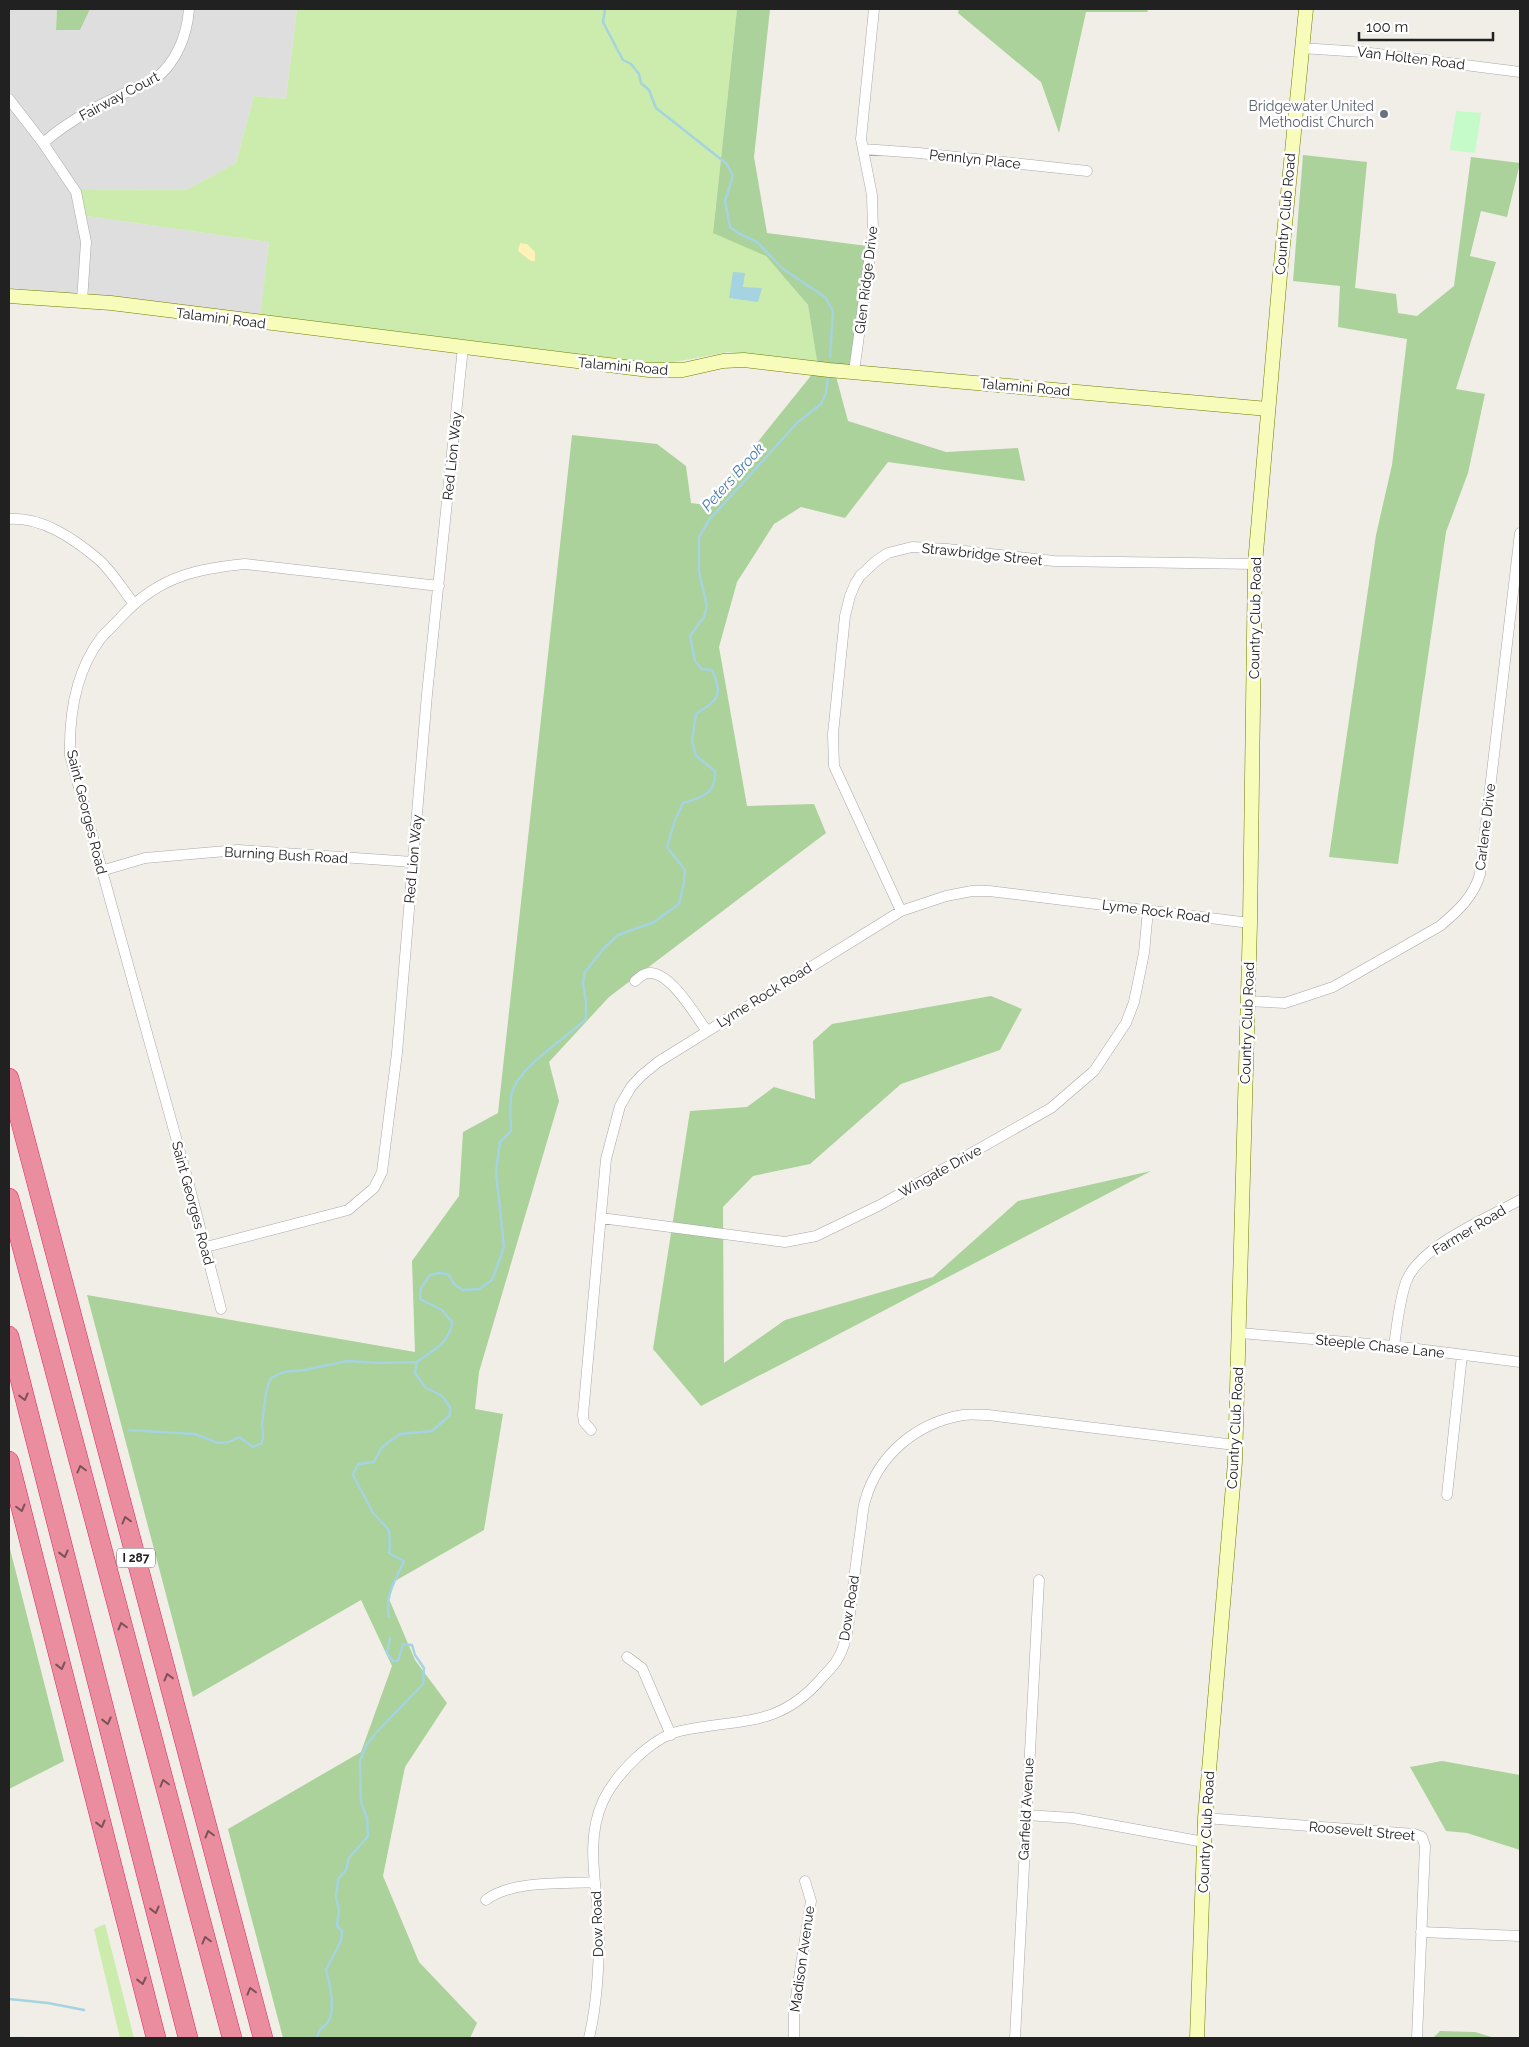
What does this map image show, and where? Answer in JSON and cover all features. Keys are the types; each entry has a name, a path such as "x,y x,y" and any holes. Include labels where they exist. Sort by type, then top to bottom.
{"highway":[{"name":"I 287","path":"9,1078 264,2038"},
{"name":"I 287","path":"9,1198 232,2038"},
{"path":"10,1342 188,2038"},
{"path":"9,1461 156,2038"}],"street":[{"name":"Fairway Court","path":"43,143 60,128 93,108 164,72 173,60 183,39 189,9"},
{"name":"Glen Ridge Drive","path":"854,372 873,232 872,195 861,139 874,9"},
{"name":"Country Club Road","path":"1197,2038 1205,1818 1235,1445 1240,1333 1250,923 1255,564 1306,9"},
{"name":"Van Holten Road","path":"1301,48 1362,52 1520,72"},
{"path":"9,99 43,143 76,192 84,225 86,251 82,301"},
{"name":"Pennlyn Place","path":"863,149 1087,171"},
{"name":"Talamini Road","path":"9,296 82,301 649,370 683,370 723,361 744,360 854,372 1268,408"},
{"name":"Red Lion Way","path":"206,1247 348,1210 374,1188 382,1172 397,1053 427,694 463,347"},
{"path":"9,519 23,518 36,521 63,534 99,560 134,604"},
{"name":"Carlene Drive","path":"1248,1001 1285,1003 1333,987 1440,926 1456,913 1473,893 1480,874 1520,533"},
{"name":"Strawbridge Street","path":"901,910 834,766 833,734 846,616 850,596 860,576 888,553 912,547 1054,561 1255,564"},
{"name":"Saint Georges Road","path":"221,1309 206,1247 70,754 69,733 71,715 80,679 90,653 101,638 134,604 150,592 180,576 219,567 245,564 438,586"},
{"name":"Burning Bush Road","path":"102,871 145,858 238,850 413,862"},
{"name":"Lyme Rock Road","path":"591,1430 584,1422 583,1415 606,1159 620,1106 631,1087 658,1062 901,910 946,896 972,891 989,891 1250,923"},
{"name":"Wingate Drive","path":"601,1218 785,1242 816,1236 889,1200 1052,1108 1094,1071 1126,1023 1134,1002 1144,953 1148,910"},
{"path":"635,980 644,974 650,973 663,977 680,994 706,1031"},
{"name":"Farmer Road","path":"1394,1346 1406,1281 1417,1264 1440,1245 1460,1232 1520,1200"},
{"name":"Steeple Chase Lane","path":"1240,1333 1394,1346 1520,1362"},
{"path":"1447,1495 1462,1355"},
{"name":"Dow Road","path":"589,2038 598,1976 599,1931 592,1848 595,1822 608,1791 625,1770 652,1744 679,1731 770,1716 783,1710 810,1691 837,1661 843,1646 850,1607 866,1499 877,1473 895,1448 921,1429 963,1415 988,1415 1235,1445"},
{"name":"Garfield Avenue","path":"1015,2038 1039,1580"},
{"path":"627,1656 642,1668 672,1735"},
{"path":"1026,1814 1073,1818 1204,1842"},
{"name":"Roosevelt Street","path":"1205,1818 1414,1834 1422,1837 1425,1846 1421,1932"},
{"name":"Madison Avenue","path":"794,2038 794,2010 811,1901 805,1881"},
{"path":"486,1900 492,1895 508,1888 595,1882"},
{"path":"1417,2038 1421,1932 1520,1936"}],"shaded area":[{"path":"9,9 57,9 56,30 80,30 90,9 297,9 286,99 254,96 236,163 186,190 72,189 80,215 269,242 260,317 100,296 9,288"}],"green space":[{"path":"57,9 90,9 80,30 56,30"},
{"path":"297,9 737,9 713,232 766,256 808,305 818,367 728,352 664,364 260,317 269,242 80,215 72,189 186,190 236,163 254,96 286,99"},
{"path":"737,9 770,9 754,157 767,233 867,246 856,372 834,369 848,421 946,452 1018,448 1025,481 888,462 845,518 801,507 774,524 737,582 719,647 747,806 814,804 826,833 609,997 549,1062 559,1101 479,1372 475,1409 503,1414 484,1530 395,1581 389,1599 415,1660 447,1703 405,1767 383,1876 419,1962 477,2023 470,2038 283,2038 228,1829 361,1752 392,1666 361,1600 193,1697 87,1295 415,1352 412,1261 459,1196 463,1132 498,1113 572,435 657,444 686,466 691,503 707,505 818,367 808,305 766,256 713,233"},
{"path":"959,9 1147,9 1148,12 1086,12 1059,133 1041,82 958,13"},
{"path":"1456,111 1481,113 1475,153 1450,150"},
{"path":"1303,155 1367,162 1355,288 1396,294 1398,313 1417,316 1454,286 1471,157 1520,163 1507,217 1481,211 1470,256 1496,262 1456,389 1485,394 1468,473 1446,532 1398,864 1329,857 1376,535 1392,465 1407,339 1338,327 1340,286 1293,281"},
{"path":"991,996 1022,1009 1000,1050 901,1084 810,1164 753,1176 723,1207 724,1363 785,1320 933,1277 1018,1201 1151,1171 701,1406 653,1349 690,1111 747,1107 774,1087 815,1099 813,1041 832,1024"},
{"path":"9,1545 64,1761 9,1789"},
{"path":"1442,1761 1520,1775 1520,1850 1467,1833 1446,1831 1410,1767"},
{"path":"105,1924 134,2038 120,2038 94,1929"},
{"path":"1440,2031 1475,2032 1495,2038 1433,2038"}],"sand":[{"path":"520,243 527,244 535,252 535,261 531,261 518,251"}],"water":[{"path":"733,272 745,273 743,287 762,288 758,302 729,298"}],"waterway":[{"name":"Peters Brook","path":"605,9 603,22 623,60 631,64 639,74 641,83 649,90 656,108 727,164 733,176 725,201 730,227 757,242 783,269 825,297 833,311 830,357"},
{"name":"Peters Brook","path":"389,1617 388,1601 404,1561 389,1553 389,1530 373,1513 353,1475 358,1464 374,1462 382,1447 400,1434 432,1431 450,1415 450,1407 442,1396 425,1387 415,1373 417,1362 435,1350 444,1341 451,1329 452,1322 442,1310 420,1299 421,1288 430,1275 439,1273 448,1274 455,1285 463,1290 479,1289 492,1280 504,1247 496,1172 500,1142 511,1131 510,1106 512,1092 524,1072 533,1063 586,1019 583,983 585,972 604,948 618,935 654,922 679,904 685,870 667,847 675,820 683,803 696,799 706,793 713,785 715,778 715,771 696,756 692,741 696,714 715,699 718,690 716,679 711,670 702,669 695,661 690,636 704,617 707,606 699,572 699,537 709,520 797,423 821,404 826,393 828,377"},
{"path":"129,1430 195,1434 218,1443 229,1442 239,1437 253,1447 262,1443 265,1399 271,1378 283,1372 304,1370 347,1361 381,1363 417,1362"},
{"name":"Peters Brook","path":"317,2038 320,2029 328,2022 332,2010 332,1996 326,1970 341,1941 342,1931 337,1926 339,1910 336,1898 338,1879 346,1870 349,1858 368,1836 367,1818 361,1802 360,1761 366,1746 374,1735 423,1684 424,1668 415,1655 412,1645 403,1644 398,1661 393,1661 387,1653 390,1638"},
{"path":"9,1999 48,2003 84,2010"},
{"path":"15,2038 24,2038"}],"place":[{"name":"Bridgewater United Methodist Church","path":"1384,114"}]}
